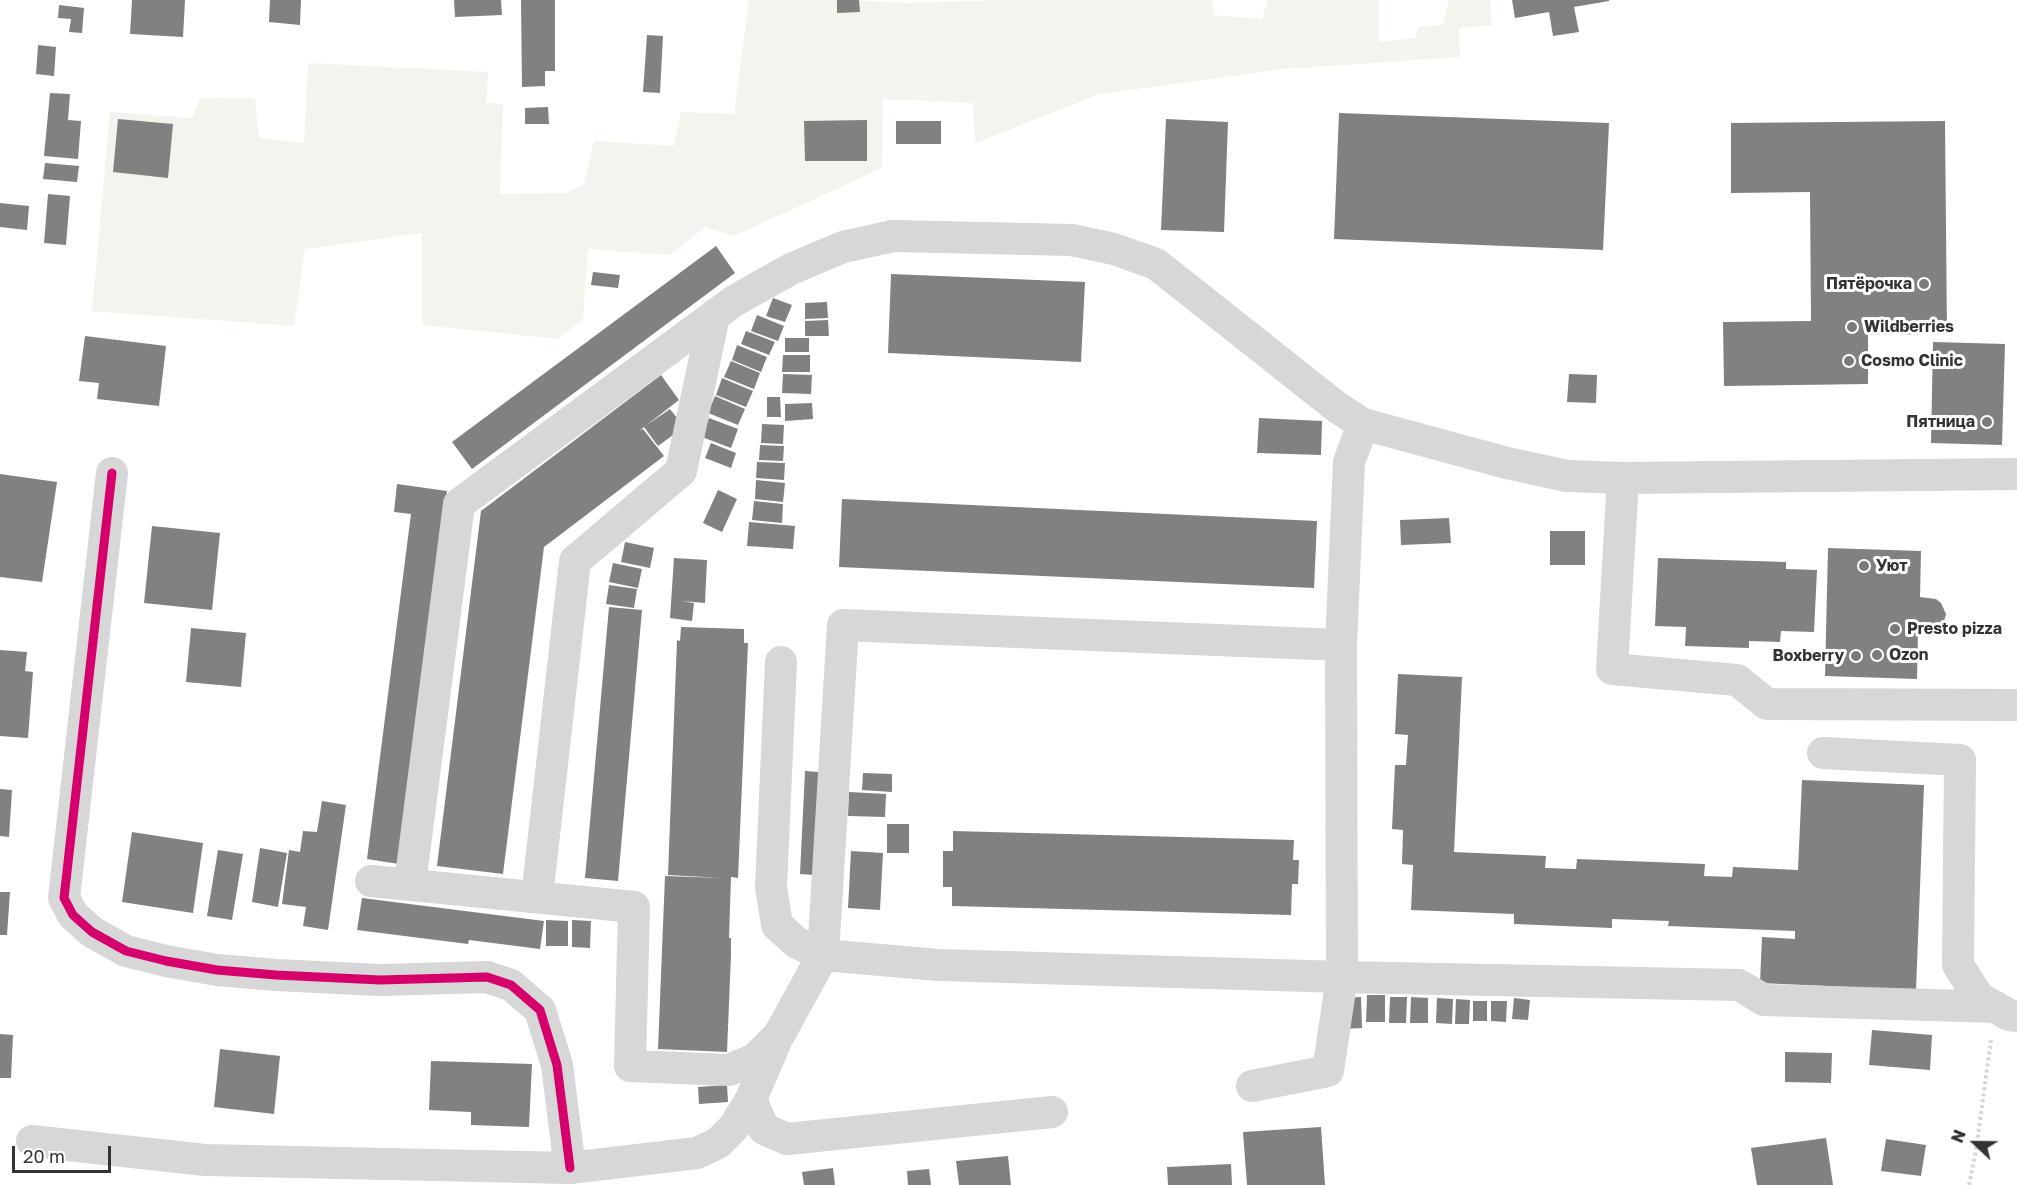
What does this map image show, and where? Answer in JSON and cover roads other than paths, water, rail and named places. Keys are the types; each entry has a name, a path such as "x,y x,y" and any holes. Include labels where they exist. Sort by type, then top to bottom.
{"street":[{"path":"410,884 459,504 734,301 791,269 843,247 893,236 1072,240 1114,249 1156,264 1338,408 1363,424 1507,463 1567,476 1623,478 2017,474"},
{"path":"537,897 575,561 681,471 714,316"},
{"path":"1252,1086 1328,1071 1342,977 1341,645 1349,462 1363,424"},
{"path":"112,473 64,898 73,915 92,932 126,951 217,970 380,980 487,976 511,985 540,1010 557,1065 570,1168"},
{"path":"1623,478 1612,669 1737,680 1767,704 2017,705"},
{"path":"32,1141 205,1160 503,1176 697,1153 718,1143 734,1127 751,1100 779,1035 824,955 843,625 1341,645"},
{"path":"781,662 772,897 777,925 797,943 824,955 939,965 1342,977 1739,985 1764,1000 2006,1012"},
{"path":"1823,753 1960,760 1958,964 1978,998 2006,1012"},
{"path":"371,880 634,907 630,1066 729,1070 755,1059 779,1035"},
{"path":"751,1100 764,1129 787,1139 1052,1112"}],"place":[{"name":"Пятёрочка","path":"1924,284"},
{"name":"Wildberries","path":"1852,327"},
{"name":"Cosmo Clinic","path":"1849,361"},
{"name":"Пятница","path":"1987,422"},
{"name":"Уют","path":"1864,566"},
{"name":"Presto pizza","path":"1895,629"},
{"name":"Ozon","path":"1877,655"},
{"name":"Boxberry","path":"1856,656"}]}
